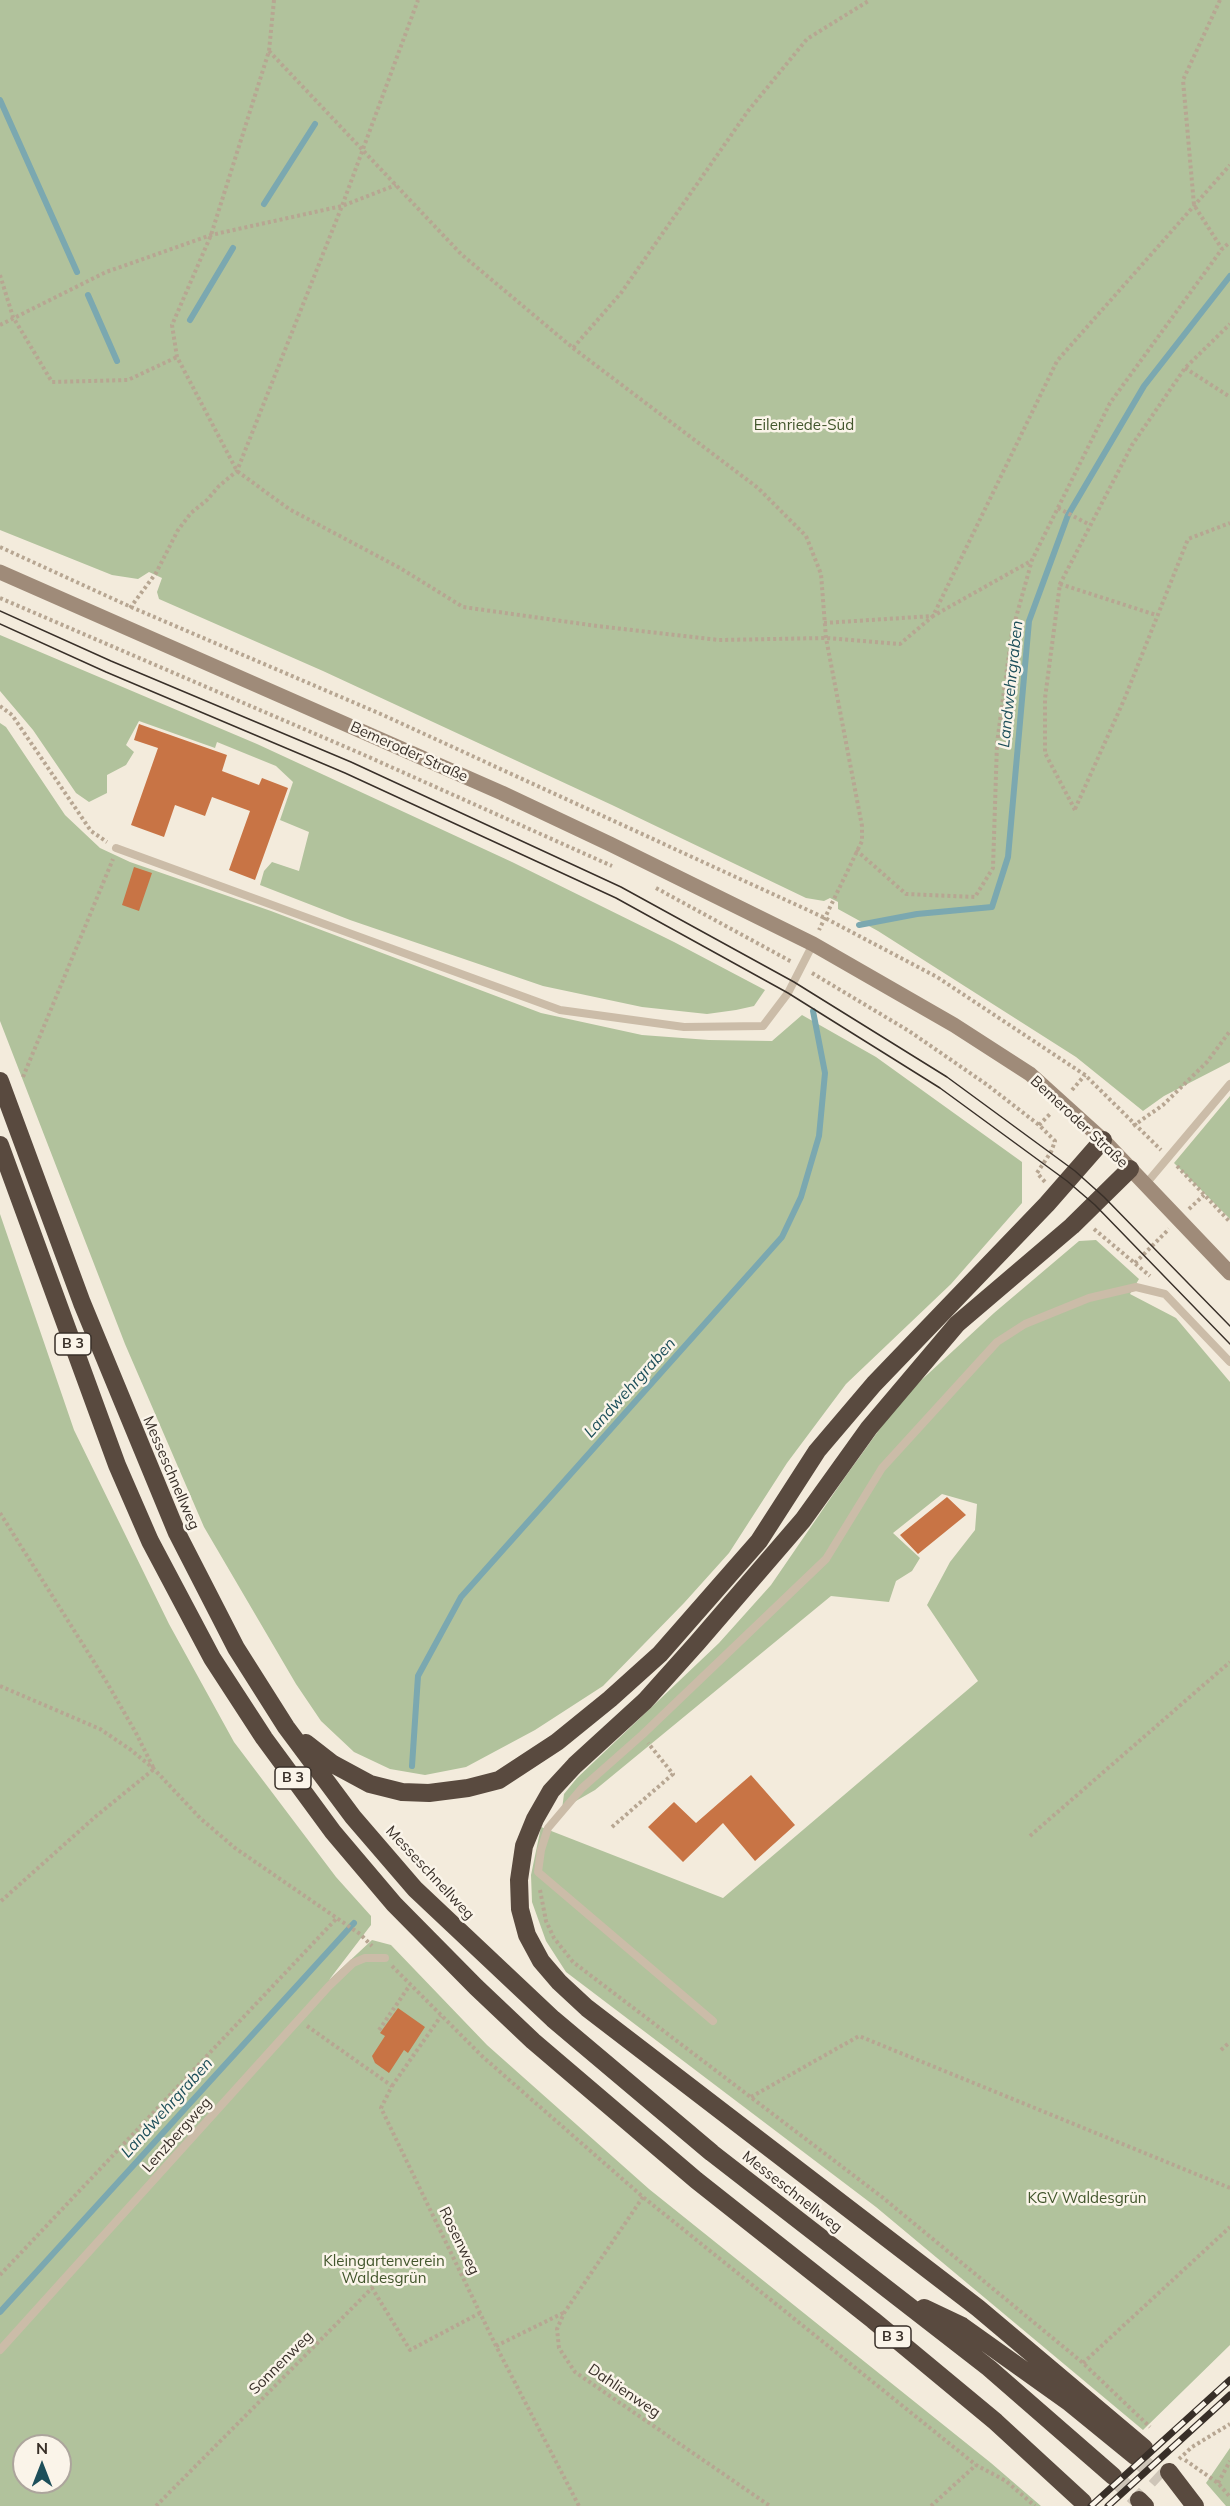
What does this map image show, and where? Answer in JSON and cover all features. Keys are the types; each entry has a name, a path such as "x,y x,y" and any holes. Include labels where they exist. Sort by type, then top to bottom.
{"highway":[{"name":"Messeschnellweg","path":"0,1081 82,1303 177,1533 236,1648 286,1726 353,1817 415,1889 569,2033 695,2139 989,2368 1113,2475"},
{"path":"286,1726 333,1764 370,1784 402,1792 429,1793 468,1788 499,1780 557,1742 660,1654 759,1541 817,1451 874,1384 1047,1204 1103,1140"},
{"name":"B 3","path":"0,1145 117,1465 150,1541 212,1658 264,1738 333,1832 394,1904 533,2041 696,2180 873,2320 996,2422 1083,2502"},
{"name":"B 3","path":"893,2293 962,2326 1139,2452 978,2307 587,2008 559,1982 541,1961 527,1935 520,1909 519,1880 524,1846 535,1819 551,1791 575,1765 645,1701 697,1643 803,1520 869,1428 957,1324 1080,1218 1130,1169"},
{"path":"1189,2506 1165,2476 1195,2506"}],"main road":[{"name":"Bemeroder Straße","path":"0,572 502,793 813,944 954,1025 1030,1074 1103,1140 1230,1273"}],"lane":[{"path":"116,849 561,1010 684,1027 763,1026 788,993 813,944"},
{"path":"1145,1185 1230,1084"},
{"path":"713,2021 538,1872 548,1828 582,1788 642,1735 826,1559 882,1468 997,1342 1025,1324 1089,1298 1136,1287 1165,1293 1230,1362"},
{"name":"Lenzbergweg","path":"0,2350 329,1986 353,1963 365,1958 385,1958"}],"path":[{"path":"274,0 269,51 211,235 172,325 177,357 237,471 289,509 400,568 463,607 719,640 826,638 900,644 933,616 1032,560"},
{"path":"136,600 156,573 178,530 191,513 237,471 342,206 418,0"},
{"path":"573,348 621,292 748,111 807,39 870,0"},
{"path":"1220,0 1183,80 1194,205 1222,249"},
{"path":"269,51 363,148 460,254 573,348 758,488 806,536 820,574 826,638 862,826 862,841 813,944"},
{"path":"933,616 1057,361 1230,165"},
{"path":"0,325 106,272 211,235 342,206 396,184"},
{"path":"856,850 906,894 975,897 993,868 997,743 1012,632 1032,560 1110,403 1222,249 1230,242"},
{"path":"0,275 13,317 52,382 129,380 177,357"},
{"path":"1230,324 1185,368 1132,445 1060,584 1046,698 1046,753 1075,810 1124,699 1188,539 1230,522"},
{"path":"1185,368 1230,397"},
{"path":"1058,508 1090,525"},
{"path":"1060,584 1156,615"},
{"path":"0,597 362,754 617,868"},
{"path":"824,623 933,616"},
{"path":"0,706 12,715 91,831 116,849 22,1077"},
{"path":"650,884 801,967 909,1031 986,1084 1040,1125"},
{"path":"1133,1126 1163,1105 1207,1062 1230,1031"},
{"path":"1168,1157 1230,1222"},
{"path":"0,1513 106,1681 136,1732 153,1769"},
{"path":"1030,1836 1230,1662"},
{"path":"0,1686 100,1729 131,1750 153,1769 200,1818 235,1848 360,1934"},
{"path":"612,1827 673,1774 642,1735"},
{"path":"0,1902 95,1816 153,1769"},
{"path":"538,1872 546,1921 554,1938 573,1962 882,2197 1083,2363 1157,2434"},
{"path":"0,2275 337,1918"},
{"path":"385,1958 483,2057 643,2197 976,2465 1006,2481 1035,2506"},
{"path":"379,2030 410,1985"},
{"path":"299,2021 392,2086 441,2016"},
{"path":"751,2097 859,2036 1230,2188"},
{"path":"1221,2050 1230,2042"},
{"name":"Rosenweg","path":"392,2086 381,2108 496,2346 579,2506"},
{"name":"Dahlienweg","path":"643,2197 564,2313 557,2329 559,2348 575,2372 770,2506"},
{"path":"1083,2363 1230,2227"},
{"name":"Sonnenweg","path":"156,2506 372,2288 410,2350 480,2313"},
{"path":"496,2346 564,2313"},
{"path":"1192,2447 1230,2424"},
{"path":"1184,2460 1218,2483 1230,2497"},
{"path":"1218,2483 1230,2461"},
{"path":"931,2506 976,2465"}],"green space":[{"name":"Eilenriede-Süd","path":"0,0 1230,0 1230,1062 1164,1096 1143,1111 1076,1057 878,931 838,909 838,902 830,898 824,901 806,898 323,671 159,599 157,592 162,578 149,572 138,579 112,575 0,530"},
{"path":"0,635 257,744 512,862 765,990 754,1006 736,1010 707,1014 642,1007 543,986 350,920 260,885 264,871 272,862 299,871 309,832 280,820 293,782 276,766 217,742 215,748 139,721 126,745 134,752 126,765 107,775 107,793 89,802 76,793 33,730 0,691"},
{"path":"0,723 6,727 65,815 100,848 130,862 271,911 541,1013 642,1035 709,1040 772,1041 802,1015 876,1057 1022,1162 1022,1203 951,1284 846,1384 787,1463 729,1553 684,1603 603,1686 535,1730 466,1767 425,1775 390,1769 354,1752 321,1721 296,1684 204,1527 125,1344 0,1021"},
{"path":"1230,1096 1230,1219 1174,1163"},
{"name":"Kleingartenverein Waldesgrün","path":"0,1214 74,1430 169,1624 234,1742 336,1877 371,1916 371,1925 329,1980 372,1940 391,1945 487,2045 649,2189 991,2463 1041,2506 0,2506"},
{"name":"KGV Waldesgrün","path":"1096,1240 1139,1279 1130,1294 1176,1318 1230,1382 1230,2345 1143,2430 876,2207 566,1972 546,1941 532,1902 531,1875 541,1827 723,1898 978,1681 927,1605 950,1562 975,1530 977,1504 942,1494 893,1533 920,1558 912,1571 896,1581 889,1602 831,1596 595,1790 562,1809 564,1794 577,1778 719,1643 771,1585 892,1412 915,1386 994,1313 1079,1241"},
{"path":"1230,2448 1230,2506 1226,2506 1206,2483"}],"building":[{"path":"139,724 227,755 222,771 259,785 262,778 288,788 255,880 229,870 250,811 212,797 205,816 175,805 164,837 131,825 158,748 134,740"},
{"path":"134,867 152,873 139,911 122,905"},
{"path":"947,1497 966,1515 918,1554 900,1535"},
{"path":"751,1775 795,1825 755,1861 723,1823 683,1862 648,1827 674,1802 696,1823"},
{"path":"398,2008 425,2027 408,2053 404,2050 389,2073 375,2063 372,2056 385,2036 380,2033"}],"waterway":[{"path":"0,100 77,272"},
{"path":"264,204 315,124"},
{"path":"190,320 233,248"},
{"name":"Landwehrgraben","path":"859,925 917,914 992,907 1008,857 1029,621 1068,515 1144,386 1230,276"},
{"path":"88,295 117,361"},
{"name":"Landwehrgraben","path":"412,1766 418,1676 461,1597 782,1237 801,1197 819,1136 825,1073 813,1011"},
{"name":"Landwehrgraben","path":"0,2312 354,1923"}],"tunnel":[{"path":"1135,2456 1161,2480"},
{"path":"1113,2476 1139,2500"}],"tram line":[{"path":"0,611 111,661 351,762 621,887 794,982 947,1077 1075,1171 1104,1197 1230,1326"},
{"path":"0,624 106,672 345,773 616,898 788,993 940,1088 1067,1181 1095,1205 1230,1344"}],"railway":[{"path":"1091,2506 1230,2380"},
{"path":"1108,2506 1230,2395"}]}
